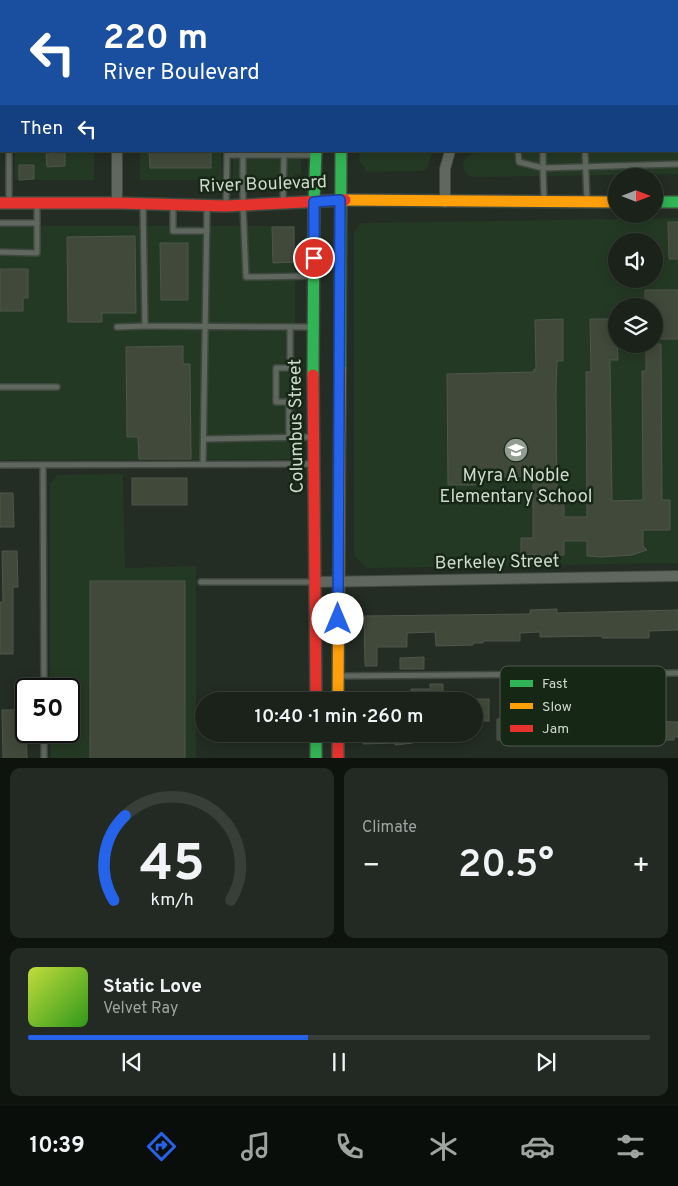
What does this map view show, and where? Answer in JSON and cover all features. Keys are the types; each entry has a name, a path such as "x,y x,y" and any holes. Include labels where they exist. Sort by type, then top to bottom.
{"main road":[{"path":"338,692 341,152"},
{"name":"Columbus Street","path":"316,153 313,327 316,692"},
{"name":"River Boulevard","path":"5,203 117,203 226,206 340,200 608,202"},
{"path":"663,202 678,202"},
{"path":"316,742 316,758"},
{"path":"338,742 338,758"}],"street":[{"path":"117,152 117,203"},
{"path":"445,202 447,153"},
{"name":"Berkeley Street","path":"316,582 678,576"}],"lane":[{"path":"5,203 9,152"},
{"path":"518,152 519,162 543,168 678,164"},
{"path":"543,152 544,202"},
{"path":"585,152 587,202"},
{"path":"226,206 227,153 284,156 316,153"},
{"path":"243,155 246,277 314,276"},
{"path":"283,203 284,156"},
{"path":"0,252 37,253 37,203"},
{"path":"143,204 145,326"},
{"path":"173,204 173,231 207,231"},
{"path":"203,464 208,205"},
{"path":"0,223 37,223"},
{"path":"117,327 313,327"},
{"path":"290,327 290,368 276,368 276,402 290,402 290,437"},
{"path":"0,386 56,386"},
{"path":"204,439 314,437"},
{"path":"0,465 315,464"},
{"path":"43,465 44,678"},
{"path":"201,582 316,582"},
{"path":"338,676 500,675"},
{"path":"44,743 44,758"}],"shaded area":[{"path":"15,152 94,152 94,180 15,180"},
{"path":"140,152 221,152 222,180 140,180"},
{"path":"233,152 301,152 301,174 295,174 295,180 233,180"},
{"path":"360,152 432,152 428,167 424,171 367,172 359,160"},
{"path":"475,152 678,152 678,174 663,174 663,168 608,168 608,175 475,177 469,176 464,170 463,163 466,158"},
{"name":"Myra A Noble Elementary School","path":"663,218 678,218 678,563 367,568 354,556 354,232 361,223 608,219 608,223 663,223"},
{"path":"0,226 295,226 295,459 0,460"},
{"path":"123,474 125,568 196,566 196,758 51,758 50,743 80,743 80,678 50,678 50,484 57,475"}],"building":[{"path":"53,152 65,152 65,166 47,167 46,154 53,154"},
{"path":"149,152 211,152 211,168 150,168"},
{"path":"19,165 34,165 34,179 19,180"},
{"path":"668,222 678,222 678,259 669,259"},
{"path":"272,227 294,227 294,262 273,263"},
{"path":"135,236 136,313 102,313 102,322 68,322 67,237"},
{"path":"160,243 188,243 188,300 161,300"},
{"path":"0,269 28,269 28,298 23,298 23,311 0,311"},
{"path":"645,290 678,290 678,339 663,339 663,298 645,298"},
{"path":"563,319 563,361 557,361 556,391 557,501 564,501 564,517 587,517 586,372 591,372 590,319 608,319 608,353 618,353 618,360 610,360 612,501 643,500 642,371 646,371 646,353 661,353 662,500 670,500 670,530 643,530 643,546 647,550 632,555 587,556 587,541 564,541 564,555 521,554 521,538 533,538 533,476 475,478 475,485 448,485 447,374 534,372 534,369 536,369 535,320"},
{"path":"183,346 183,364 190,364 191,459 139,459 138,437 127,437 126,347"},
{"path":"132,478 187,478 187,505 132,505"},
{"path":"0,493 13,493 14,527 0,527"},
{"path":"2,551 17,551 18,587 13,587 13,654 0,654 0,602 3,602"},
{"path":"90,581 185,581 185,758 90,758"},
{"path":"557,609 557,613 678,610 678,630 649,631 649,638 602,638 602,636 540,637 540,632 520,633 520,641 483,641 483,643 473,643 473,645 436,646 435,632 407,633 407,647 377,647 377,666 365,666 364,616 530,614 530,610"},
{"path":"424,657 424,669 400,669 400,658"},
{"path":"430,684 443,684 443,692 411,692 411,689 430,689"},
{"path":"483,699 489,699 489,721 483,721"},
{"path":"2,710 15,710 15,743 27,743 27,758 3,758"},
{"path":"497,719 500,719 500,740 497,740"},
{"path":"666,722 678,722 678,737 674,737 674,740 666,740"},
{"path":"363,742 413,742 395,745 395,743 363,744"}],"traffic: fast":[{"path":"313,375 316,152"},
{"path":"340,368 341,152"},
{"path":"663,202 678,202"},
{"path":"316,742 316,758"}],"traffic: slow":[{"path":"345,200 608,202"},
{"path":"338,692 340,368"}],"traffic: jam":[{"path":"0,203 117,203 226,206 345,200"},
{"path":"313,375 316,692"},
{"path":"338,742 338,758"}],"place":[{"name":"Myra A Noble Elementary School","path":"516,450"}],"route":[{"path":"314,258 314,202 340,200 338,619"}]}
